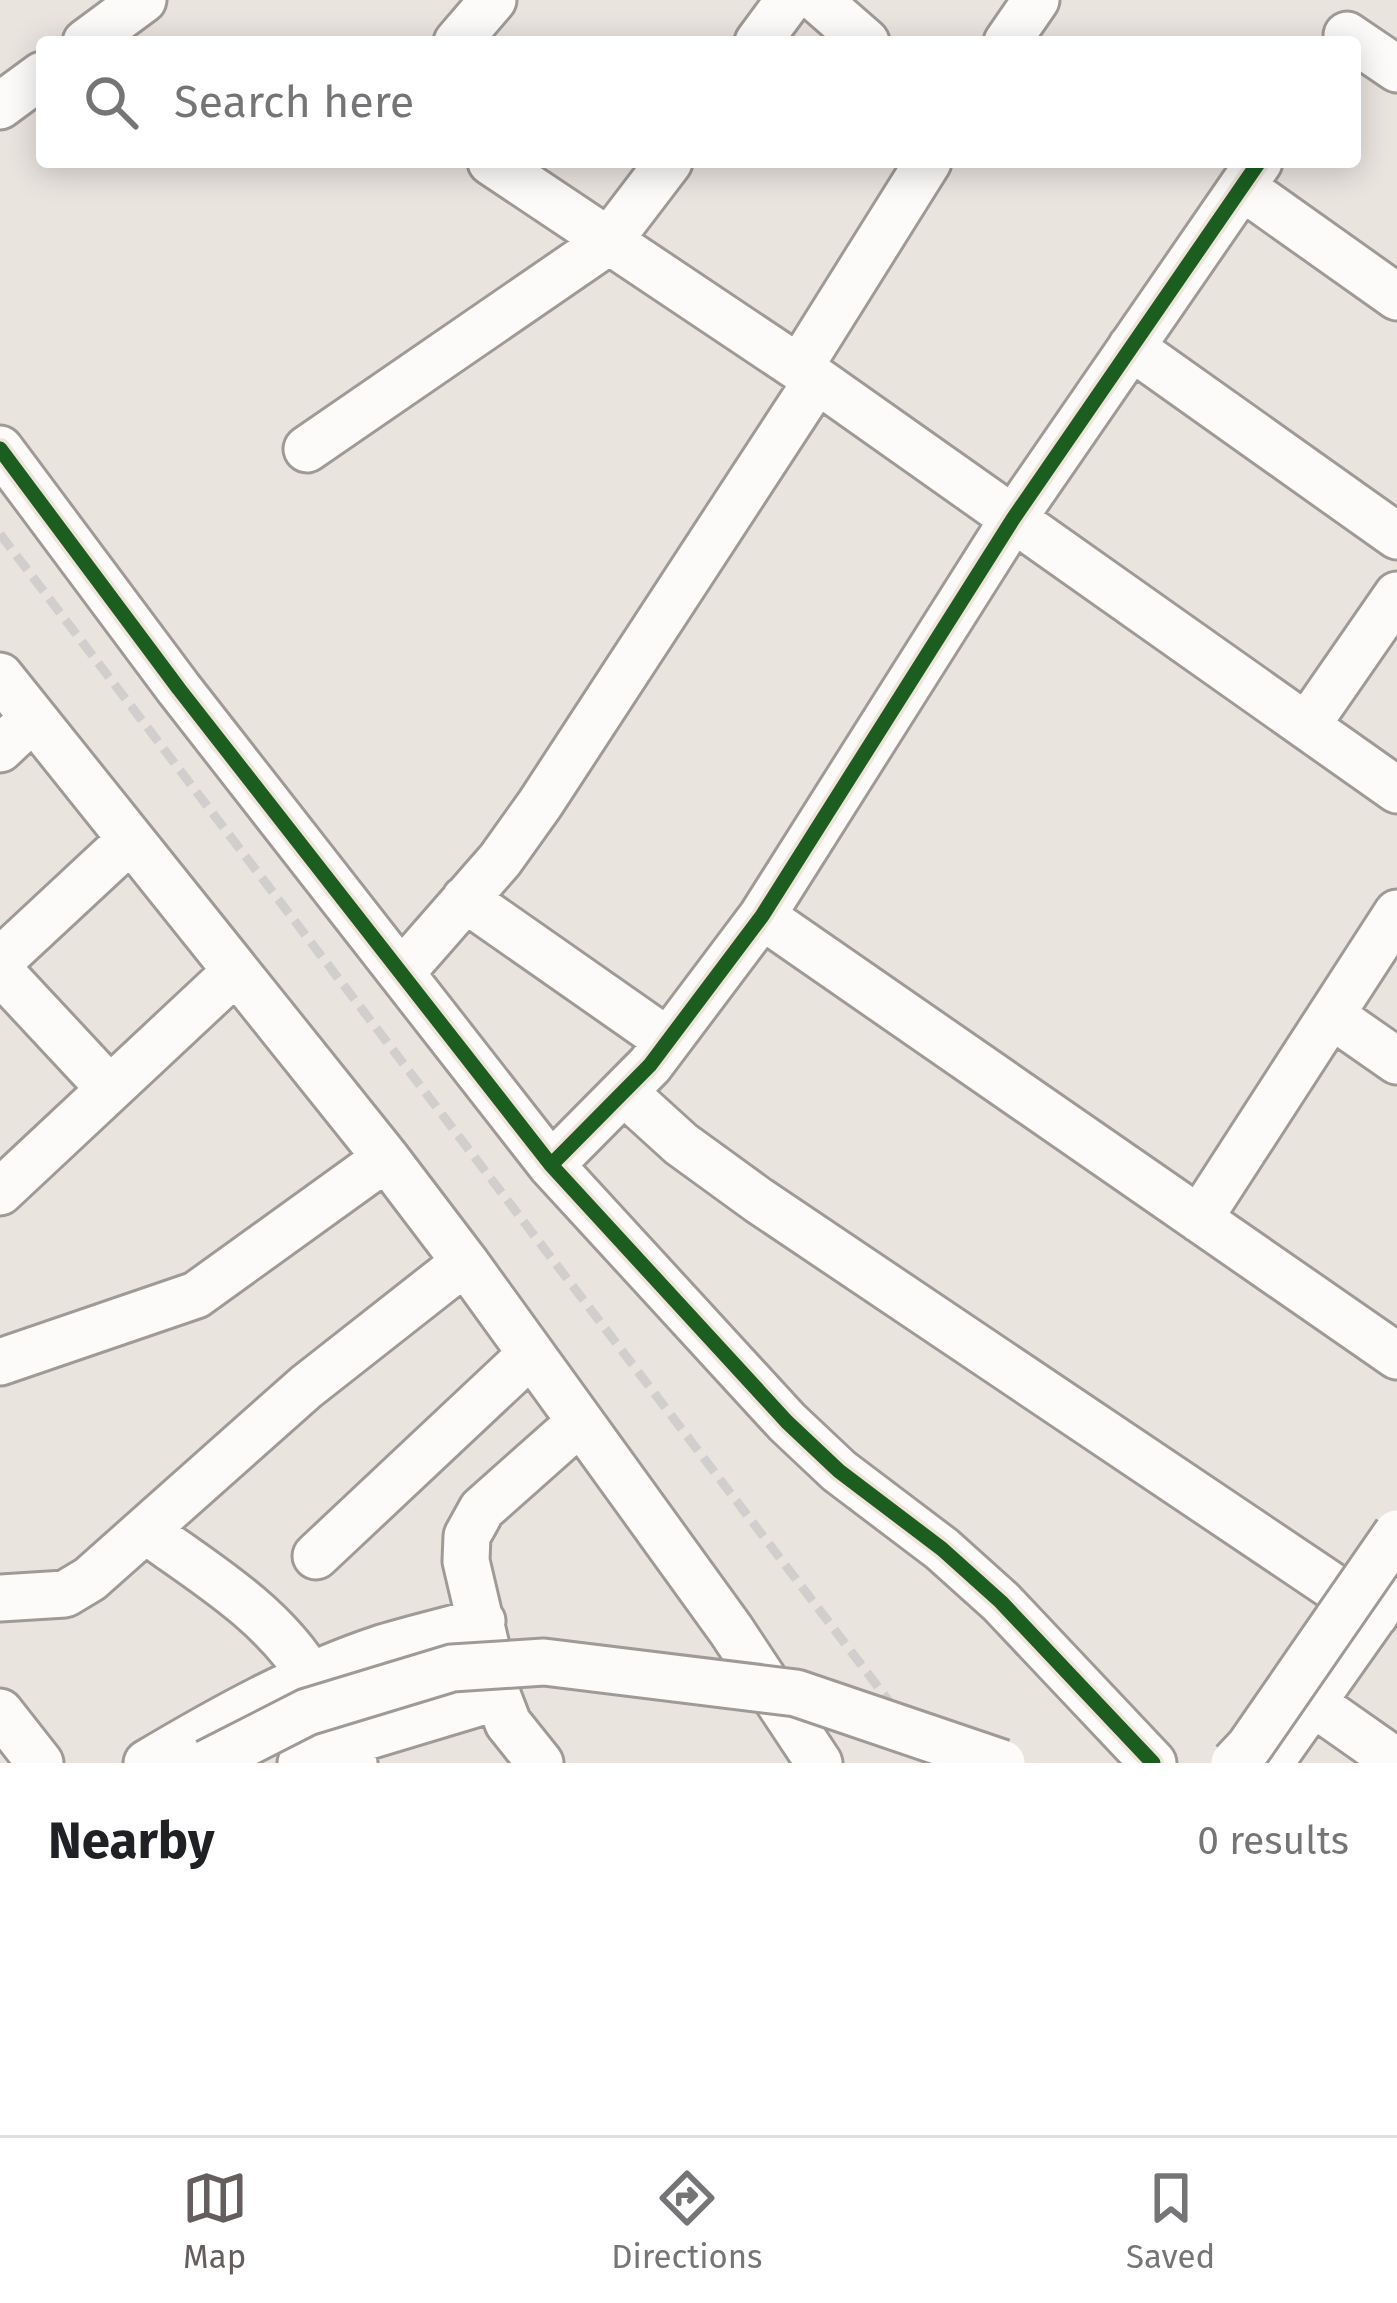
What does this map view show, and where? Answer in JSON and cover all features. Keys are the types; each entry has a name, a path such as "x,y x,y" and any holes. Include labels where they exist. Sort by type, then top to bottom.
{"street":[{"path":"94,36 142,0"},
{"path":"462,36 494,0"},
{"path":"762,36 789,0"},
{"path":"818,0 859,36"},
{"path":"1011,36 1036,0"},
{"path":"1353,26 1397,69"},
{"path":"0,106 36,79"},
{"path":"500,168 808,374 1397,790"},
{"path":"307,449 608,242 664,168"},
{"path":"401,972 540,805 808,374 925,168"},
{"path":"551,1165 626,1094 761,916 1013,519 1250,175 1397,297"},
{"path":"1131,347 1397,536"},
{"path":"0,448 179,689 551,1165 787,1422 839,1472 942,1550 1001,1602 1154,1763"},
{"path":"1307,725 1397,595"},
{"path":"0,676 465,1262 731,1630 819,1763"},
{"path":"0,749 33,718"},
{"path":"0,961 130,841"},
{"path":"465,899 668,1041"},
{"path":"1199,1219 1397,913"},
{"path":"761,916 1397,1356"},
{"path":"0,971 110,1089"},
{"path":"0,1192 234,973"},
{"path":"1331,1015 1397,1061"},
{"path":"626,1094 681,1144 758,1200 1390,1598 1270,1763"},
{"path":"0,1362 196,1295 386,1158"},
{"path":"0,1598 65,1594 90,1579 306,1387 465,1262"},
{"path":"316,1556 530,1354"},
{"path":"540,1763 508,1723 498,1696 466,1561 467,1536 482,1509 580,1422"},
{"path":"146,1531 256,1614 311,1677 332,1757 498,1696"},
{"path":"1234,1763 1397,1533"},
{"path":"147,1763 311,1677 380,1649 482,1621"},
{"path":"207,1763 307,1712 452,1668 544,1662 796,1693 1002,1763"},
{"path":"1313,1703 1397,1762"},
{"path":"0,1712 40,1763"}],"railway":[{"path":"0,534 936,1763"}],"cycle path":[{"path":"551,1165 650,1065 762,916 1013,519 1255,168"},
{"path":"0,449 179,689 551,1165 787,1422 839,1471 942,1549 1001,1602 1153,1763"}]}
